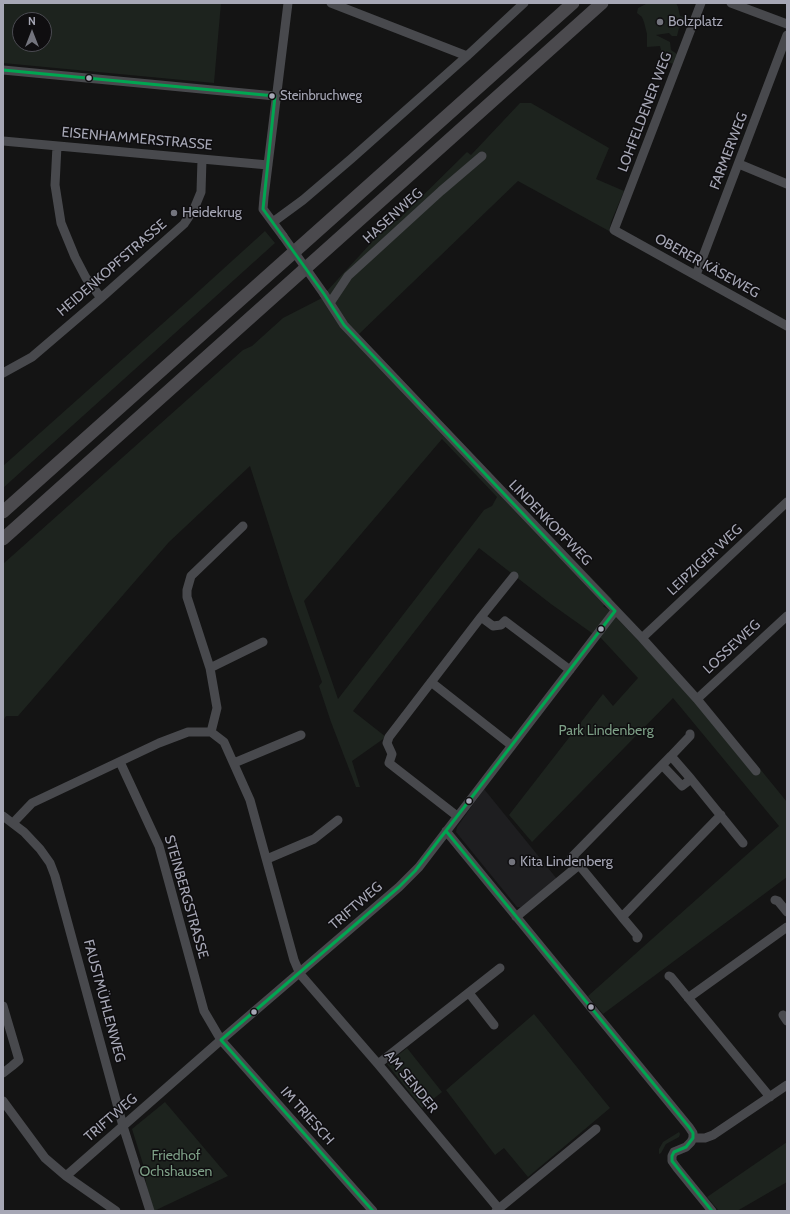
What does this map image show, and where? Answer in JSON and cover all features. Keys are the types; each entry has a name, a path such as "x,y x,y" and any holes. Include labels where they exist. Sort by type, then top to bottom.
{"highway":[{"path":"3,512 573,3"},
{"path":"3,539 602,3"}],"street":[{"path":"288,3 263,209 272,222 303,200 468,56 524,3"},
{"path":"331,3 468,56"},
{"name":"LOHFELDENER WEG","path":"614,230 700,3"},
{"path":"731,3 787,24"},
{"name":"FARMERWEG","path":"696,275 787,36"},
{"path":"3,70 276,96"},
{"name":"EISENHAMMERSTRASSE","path":"3,141 268,164"},
{"path":"57,146 55,185 61,223 75,257 86,278 101,298"},
{"name":"HASENWEG","path":"330,302 348,276 441,191 482,156"},
{"name":"HEIDENKOPFSTRASSE","path":"3,373 32,357 184,224 194,209 201,192 202,159"},
{"path":"739,164 787,184"},
{"name":"LINDENKOPFWEG","path":"272,222 330,302 344,325 642,638 697,699 756,771"},
{"name":"OBERER KÄSEWEG","path":"614,230 787,326"},
{"name":"LEIPZIGER WEG","path":"642,638 787,502"},
{"path":"13,823 32,803 159,743 188,732 211,732 217,708 210,668 187,597 187,590 191,576 244,526"},
{"path":"457,816 389,763 392,754 387,740 514,576"},
{"name":"TRIFTWEG","path":"66,1176 221,1040 400,887 419,866 615,611"},
{"name":"LOSSEWEG","path":"697,699 787,616"},
{"path":"481,618 494,626 501,625 505,621 570,670"},
{"path":"210,668 263,642"},
{"path":"431,682 511,745"},
{"name":"AM SENDER","path":"211,732 224,742 250,800 294,960 300,974 378,1064 497,1210"},
{"path":"637,938 638,936 572,857 671,756 690,736 690,734"},
{"path":"234,763 301,736"},
{"path":"671,756 743,843"},
{"name":"STEINBERGSTRASSE","path":"120,762 159,846 204,1011 221,1040"},
{"path":"662,765 682,786 691,779"},
{"path":"622,917 721,815"},
{"name":"FAUSTMÜHLENWEG","path":"3,816 13,823 40,849 50,863 55,876 123,1126 150,1211"},
{"path":"267,859 314,839 338,820"},
{"path":"446,831 689,1127 693,1133 693,1138 686,1147 674,1152 672,1161 712,1211"},
{"path":"516,917 579,865"},
{"path":"775,900 778,901 787,912"},
{"path":"688,998 787,927"},
{"path":"378,1064 500,968"},
{"path":"669,976 770,1097"},
{"path":"469,993 494,1025"},
{"path":"3,1006 19,1060 3,1073"},
{"name":"IM TRIESCH","path":"221,1040 373,1211"},
{"path":"693,1138 705,1138 713,1135 787,1085"},
{"path":"3,1101 45,1158 66,1176 116,1211"},
{"path":"497,1210 596,1130"}],"shaded area":[{"name":"Kita Lindenberg","path":"484,789 557,879 521,907 517,907 456,832 457,827"}],"green space":[{"path":"3,3 221,3 214,83 3,63"},
{"path":"648,3 676,3 680,16 685,18 686,25 679,28 677,36 672,36 669,33 656,35 670,42 671,50 677,54 673,64 661,59 659,54 661,50 660,46 647,47 647,34 644,22 642,17 637,13 638,8"},
{"name":"Park Lindenberg","path":"520,103 531,103 609,148 596,179 624,191 611,222 609,231 518,181 359,334 612,599 603,606 610,611 756,764 787,802 787,877 603,1014 588,996 779,826 673,698 532,842 509,815 603,694 613,706 638,678 601,638 551,604 479,548 353,711 386,737 352,761 360,787 356,787 331,722 319,686 322,682 289,588 250,466 169,542 18,716 6,716 3,721 3,564 243,350 252,346 283,318 322,298 394,218 397,221 467,152 471,155","holes":["442,439 497,497 492,506 484,510 338,699 304,601"]},
{"path":"265,231 275,243 3,488 3,466"},
{"path":"534,1014 610,1108 528,1177 504,1148 495,1155 446,1090"},
{"path":"407,1048 442,1092 422,1108 387,1064"},
{"name":"Friedhof Ochshausen","path":"165,1102 228,1176 154,1211 147,1188 143,1164 132,1129"},
{"path":"679,1132 679,1137 666,1144 659,1154 659,1149 663,1142"},
{"path":"787,1142 787,1182 737,1211 719,1211 707,1197"}],"transit line":[{"path":"3,70 275,96"},
{"path":"275,96 263,209 324,294 344,325 615,611"},
{"path":"373,1211 221,1040 399,887 415,871 615,611"},
{"path":"446,831 689,1127 693,1133 693,1138 686,1147 674,1152 672,1161 712,1211"}],"place":[{"name":"Bolzplatz","path":"660,22"},
{"name":"Steinbruchweg","path":"272,96"},
{"name":"Heidekrug","path":"174,213"},
{"name":"Kita Lindenberg","path":"512,862"}]}
